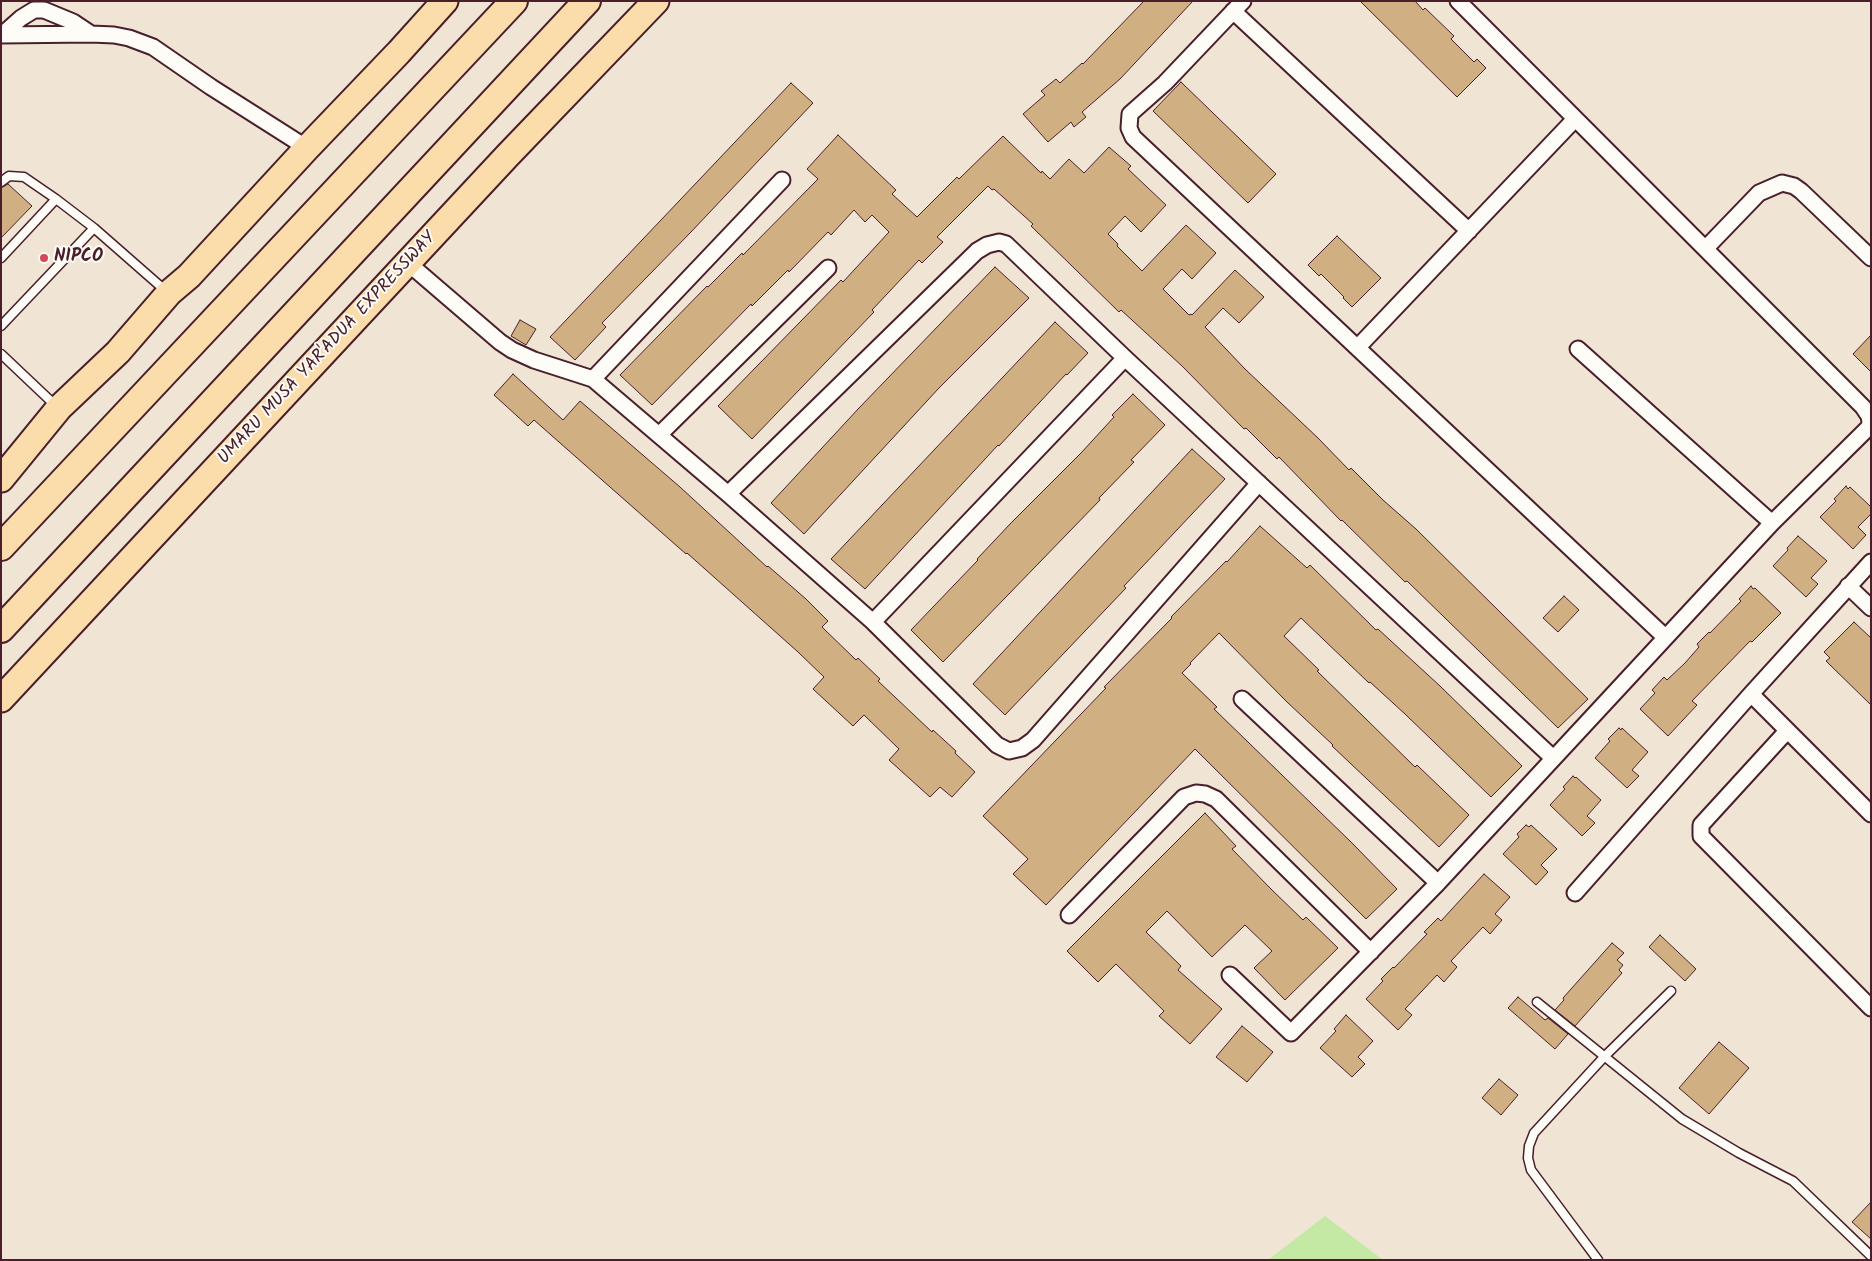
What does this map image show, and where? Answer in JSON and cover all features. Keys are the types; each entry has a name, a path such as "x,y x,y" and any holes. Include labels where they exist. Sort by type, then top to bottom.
{"highway":[{"path":"1,479 59,408 118,352 168,293 189,276 445,1"},
{"path":"1,547 514,1"},
{"path":"1,629 586,1"},
{"name":"UMARU MUSA YAR'ADUA EXPRESSWAY","path":"1,698 508,155 656,1"}],"street":[{"path":"1230,975 1291,1032 1438,883 1772,523 1869,427 1869,416 1863,407 1458,1"},
{"path":"1469,230 1238,6 1165,83 1130,114 1129,128 1133,137 1665,637"},
{"path":"2,35 21,18 34,10 44,10 73,22 91,34"},
{"path":"2,35 91,34 130,38 153,47 211,87 307,148"},
{"path":"1358,347 1575,120"},
{"path":"593,379 782,180"},
{"path":"1706,248 1759,193 1782,183 1794,186 1801,191 1871,258"},
{"path":"728,494 977,251 987,245 999,242 1006,244 1125,358 1553,758"},
{"path":"408,263 500,342 512,350 534,360 593,379 728,494 873,622 997,745 1009,751 1022,748 1033,740 1259,483"},
{"path":"659,435 828,268"},
{"path":"1578,349 1772,523"},
{"path":"873,622 1125,358"},
{"path":"1576,893 1751,694 1871,562"},
{"path":"1848,586 1871,608"},
{"path":"1751,694 1871,814"},
{"path":"1242,699 1438,883"},
{"path":"1787,730 1701,825 1701,836 1871,1008"},
{"path":"1069,915 1184,797 1196,793 1206,794 1216,799 1371,952"}],"lane":[{"path":"1,182 9,176 24,177 94,228 168,293"},
{"path":"1,258 56,199"},
{"path":"1,326 94,228"},
{"path":"1,354 59,408"},
{"path":"1598,1260 1531,1170 1528,1158 1529,1146 1534,1133 1604,1057 1671,991"},
{"path":"1538,1002 1682,1119 1739,1153 1793,1181 1871,1256"}],"green space":[{"path":"1325,1216 1383,1260 1268,1260"}],"building":[{"path":"1144,1 1193,1 1120,79 1082,112 1086,117 1074,127 1071,122 1048,142 1023,114 1045,95 1041,91 1056,79 1060,83 1083,64"},
{"path":"1360,1 1415,1 1454,36 1451,39 1474,62 1477,59 1486,68 1457,97"},
{"path":"1181,82 1276,174 1248,203 1153,111"},
{"path":"791,83 813,103 602,323 606,327 575,360 550,337"},
{"path":"838,135 896,190 892,194 917,217 957,177 959,179 1003,136 1041,173 1042,171 1050,179 1069,159 1084,173 1109,147 1131,166 1128,169 1166,205 1141,232 1125,216 1108,234 1118,244 1117,246 1142,271 1186,225 1216,253 1192,279 1182,269 1163,289 1189,315 1192,315 1235,270 1264,297 1239,323 1223,308 1205,327 1245,369 1349,470 1351,468 1416,529 1588,699 1558,728 1407,581 1405,582 1341,521 1279,457 1277,459 1246,428 1244,429 1182,366 1121,310 1119,312 1031,226 1033,224 994,189 992,190 988,186 937,237 943,242 922,263 919,260 872,310 874,312 752,439 718,406 841,280 843,282 889,232 872,215 865,222 854,210 831,235 828,232 789,272 788,270 752,306 751,304 652,405 620,375 707,286 742,253 743,255 818,179 807,169"},
{"path":"8,184 32,206 1,238 1,188"},
{"path":"1337,236 1381,278 1352,307 1321,274 1319,276 1308,265"},
{"path":"995,267 1029,298 939,388 804,534 771,503 859,408"},
{"path":"520,320 536,329 526,345 511,336"},
{"path":"1055,322 1088,353 998,445 865,589 831,559"},
{"path":"1871,335 1871,372 1853,354"},
{"path":"513,374 563,420 580,401 680,487 767,567 806,599 828,621 822,627 856,660 858,658 880,679 878,681 932,732 933,730 956,751 955,753 975,772 952,797 940,787 930,797 889,760 899,749 864,715 853,726 813,689 824,677 798,652 534,420 528,426 494,395"},
{"path":"1133,394 1165,425 1131,460 1134,462 1099,498 1100,500 943,662 911,630 1011,523 1081,453 1114,417 1112,415"},
{"path":"1192,449 1225,479 1124,586 1126,588 1005,715 973,684"},
{"path":"1846,486 1848,489 1850,487 1871,507 1871,514 1858,527 1866,535 1853,549 1820,517 1836,501 1834,499"},
{"path":"1260,526 1307,568 1310,565 1376,630 1378,629 1440,686 1522,766 1491,797 1301,618 1284,636 1415,767 1417,765 1469,815 1439,847 1332,746 1219,633 1182,673 1217,707 1214,709 1397,889 1366,919 1195,749 1046,905 1013,874 1028,859 983,816 1106,688 1104,687"},
{"path":"1798,536 1827,561 1811,578 1818,584 1806,597 1773,566"},
{"path":"1751,586 1781,613 1752,642 1750,641 1692,701 1697,705 1668,736 1640,709 1655,693 1652,690 1664,677 1667,680 1685,663 1699,647 1697,644 1741,601 1739,599"},
{"path":"1564,596 1579,610 1558,632 1543,618"},
{"path":"1854,622 1871,638 1871,705 1826,661 1830,658 1824,652"},
{"path":"1619,728 1621,730 1622,728 1648,752 1632,770 1639,776 1627,788 1595,758 1610,741 1608,739"},
{"path":"1573,776 1601,800 1587,816 1595,823 1582,836 1550,805 1565,789 1563,787"},
{"path":"1205,813 1236,846 1232,849 1271,889 1303,920 1306,917 1338,948 1285,1000 1254,968 1272,951 1245,925 1212,957 1167,911 1146,932 1181,966 1178,970 1222,1009 1190,1044 1159,1016 1164,1011 1116,964 1098,982 1067,951"},
{"path":"1526,825 1529,827 1531,825 1557,849 1541,865 1548,872 1536,885 1503,854 1519,837 1517,834"},
{"path":"1484,874 1510,897 1495,914 1502,920 1490,934 1483,927 1451,961 1457,967 1444,982 1437,975 1405,1009 1412,1015 1398,1030 1366,999 1383,981 1381,979 1427,934 1424,932 1438,918 1441,921"},
{"path":"1660,935 1696,969 1685,981 1649,947"},
{"path":"1612,943 1624,953 1617,960 1623,965 1619,970 1622,973 1575,1026 1555,1010 1564,1000 1563,998"},
{"path":"1518,997 1545,1020 1548,1018 1568,1034 1555,1049 1508,1008"},
{"path":"1346,1015 1373,1041 1358,1057 1365,1064 1352,1077 1320,1048 1336,1031 1334,1029"},
{"path":"1242,1026 1273,1052 1247,1082 1216,1057"},
{"path":"1719,1042 1749,1068 1709,1114 1679,1088"},
{"path":"1499,1079 1518,1095 1501,1115 1482,1098"},
{"path":"1871,1202 1871,1239 1852,1222"}],"place":[{"name":"NIPCO","path":"44,258"}]}
